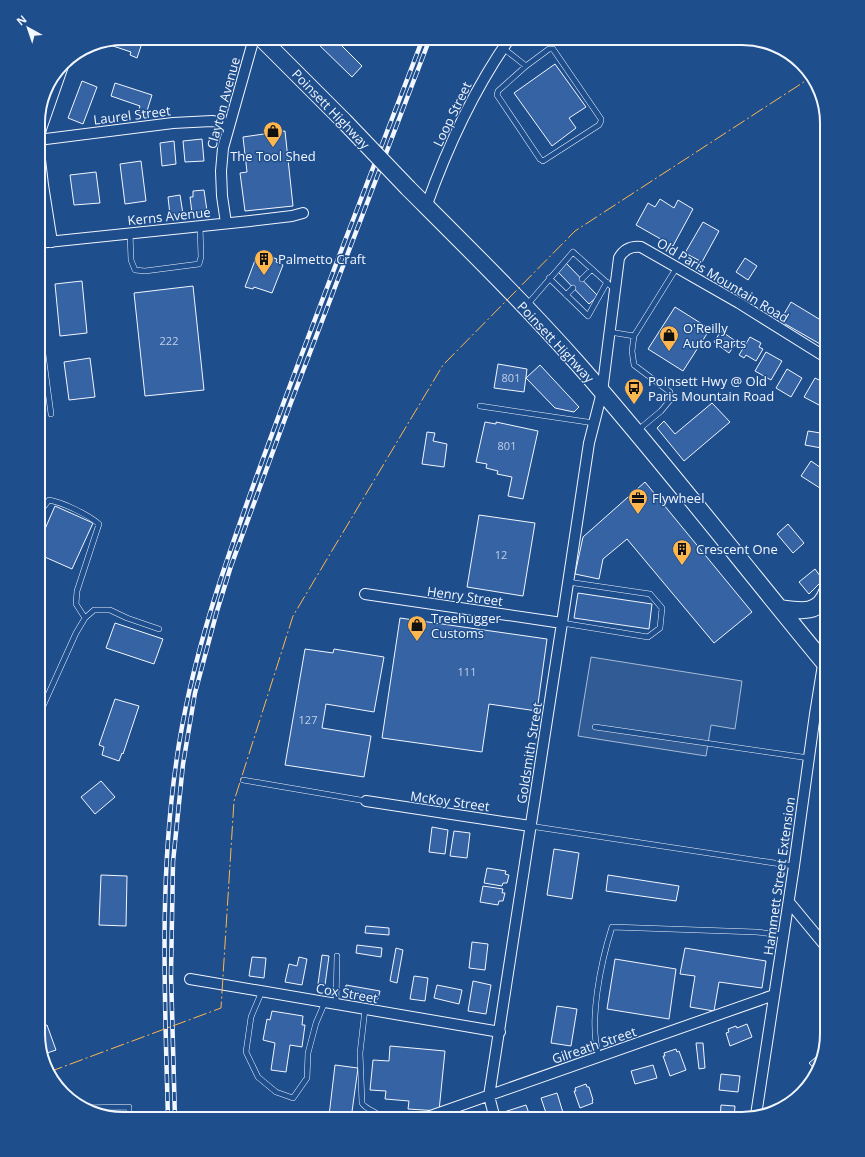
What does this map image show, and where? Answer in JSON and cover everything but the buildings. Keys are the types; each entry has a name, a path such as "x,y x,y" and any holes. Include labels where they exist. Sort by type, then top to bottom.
{"highway":[{"name":"Poinsett Highway","path":"269,45 525,307 579,365 636,432 820,658"},
{"path":"780,608 799,611 809,610 820,603"}],"street":[{"name":"Clayton Avenue","path":"226,223 222,196 221,171 223,148 252,45"},
{"name":"Loop Street","path":"426,207 439,170 468,108 504,45"},
{"path":"45,118 59,78"},
{"name":"Laurel Street","path":"45,139 173,123 212,121 229,124"},
{"path":"45,206 52,242"},
{"name":"Kerns Avenue","path":"45,242 292,216 303,213"},
{"name":"Old Paris Mountain Road","path":"602,392 619,258 624,251 630,248 641,247 677,267 746,307 820,354"},
{"name":"Goldsmith Street","path":"493,1112 489,1096 589,443 602,392"},
{"name":"Henry Street","path":"365,594 562,623"},
{"name":"Hammett Street Extension","path":"757,1111 820,693"},
{"name":"McKoy Street","path":"366,802 530,826"},
{"path":"789,902 820,940"},
{"name":"Cox Street","path":"190,979 500,1032"},
{"name":"Gilreath Street","path":"442,1112 774,996"}],"lane":[{"path":"502,48 526,66"},
{"path":"549,48 553,49 602,121 599,125 543,161 540,159 497,95 498,91 526,66 549,48"},
{"path":"130,233 131,260 135,270 145,271 199,264 201,257 200,226"},
{"path":"525,307 573,252 615,289"},
{"path":"636,432 661,411 671,399 670,392 634,365 632,351 634,336 677,267"},
{"path":"582,280 592,269"},
{"path":"549,278 588,316 607,282"},
{"path":"566,295 573,288"},
{"path":"610,332 634,336"},
{"path":"45,366 52,414"},
{"path":"480,406 594,423"},
{"path":"45,505 49,500 58,502 93,519 99,524 77,591 76,604 85,618"},
{"path":"562,623 648,637 660,628 662,608 650,594 568,582"},
{"path":"45,702 76,633 85,618 94,610 110,610 127,618 159,629"},
{"path":"595,727 809,758"},
{"path":"243,780 366,802"},
{"path":"530,826 794,866"},
{"path":"599,1057 597,1050 595,1015 605,950 612,927 756,932 784,935"},
{"path":"336,1004 337,956"},
{"path":"262,991 251,1017 246,1052 258,1077 276,1092 293,1098 307,1078 308,1052 316,1023 325,1002"},
{"path":"364,1009 360,1053 362,1103 373,1112"},
{"path":"98,1108 129,1107 129,1112"}],"shaded area":[{"path":"591,657 742,681 735,729 711,725 706,756 578,736"}],"railway":[{"path":"168,1112 164,942 167,853 176,764 191,682 213,602 254,484 306,343 420,45"},
{"path":"175,1112 171,974 173,862 183,764 195,693 231,566 290,405 427,45"}],"power":[{"path":"54,1070 221,1008 234,801 293,616 443,365 575,231 807,80"}],"place":[{"name":"The Tool Shed","path":"273,148"},
{"name":"Palmetto Craft","path":"264,276"},
{"name":"O'Reilly Auto Parts","path":"669,352"},
{"name":"Poinsett Hwy @ Old Paris Mountain Road","path":"634,405"},
{"name":"Flywheel","path":"638,515"},
{"name":"Crescent One","path":"682,566"},
{"name":"Treehugger Customs","path":"417,642"}]}
